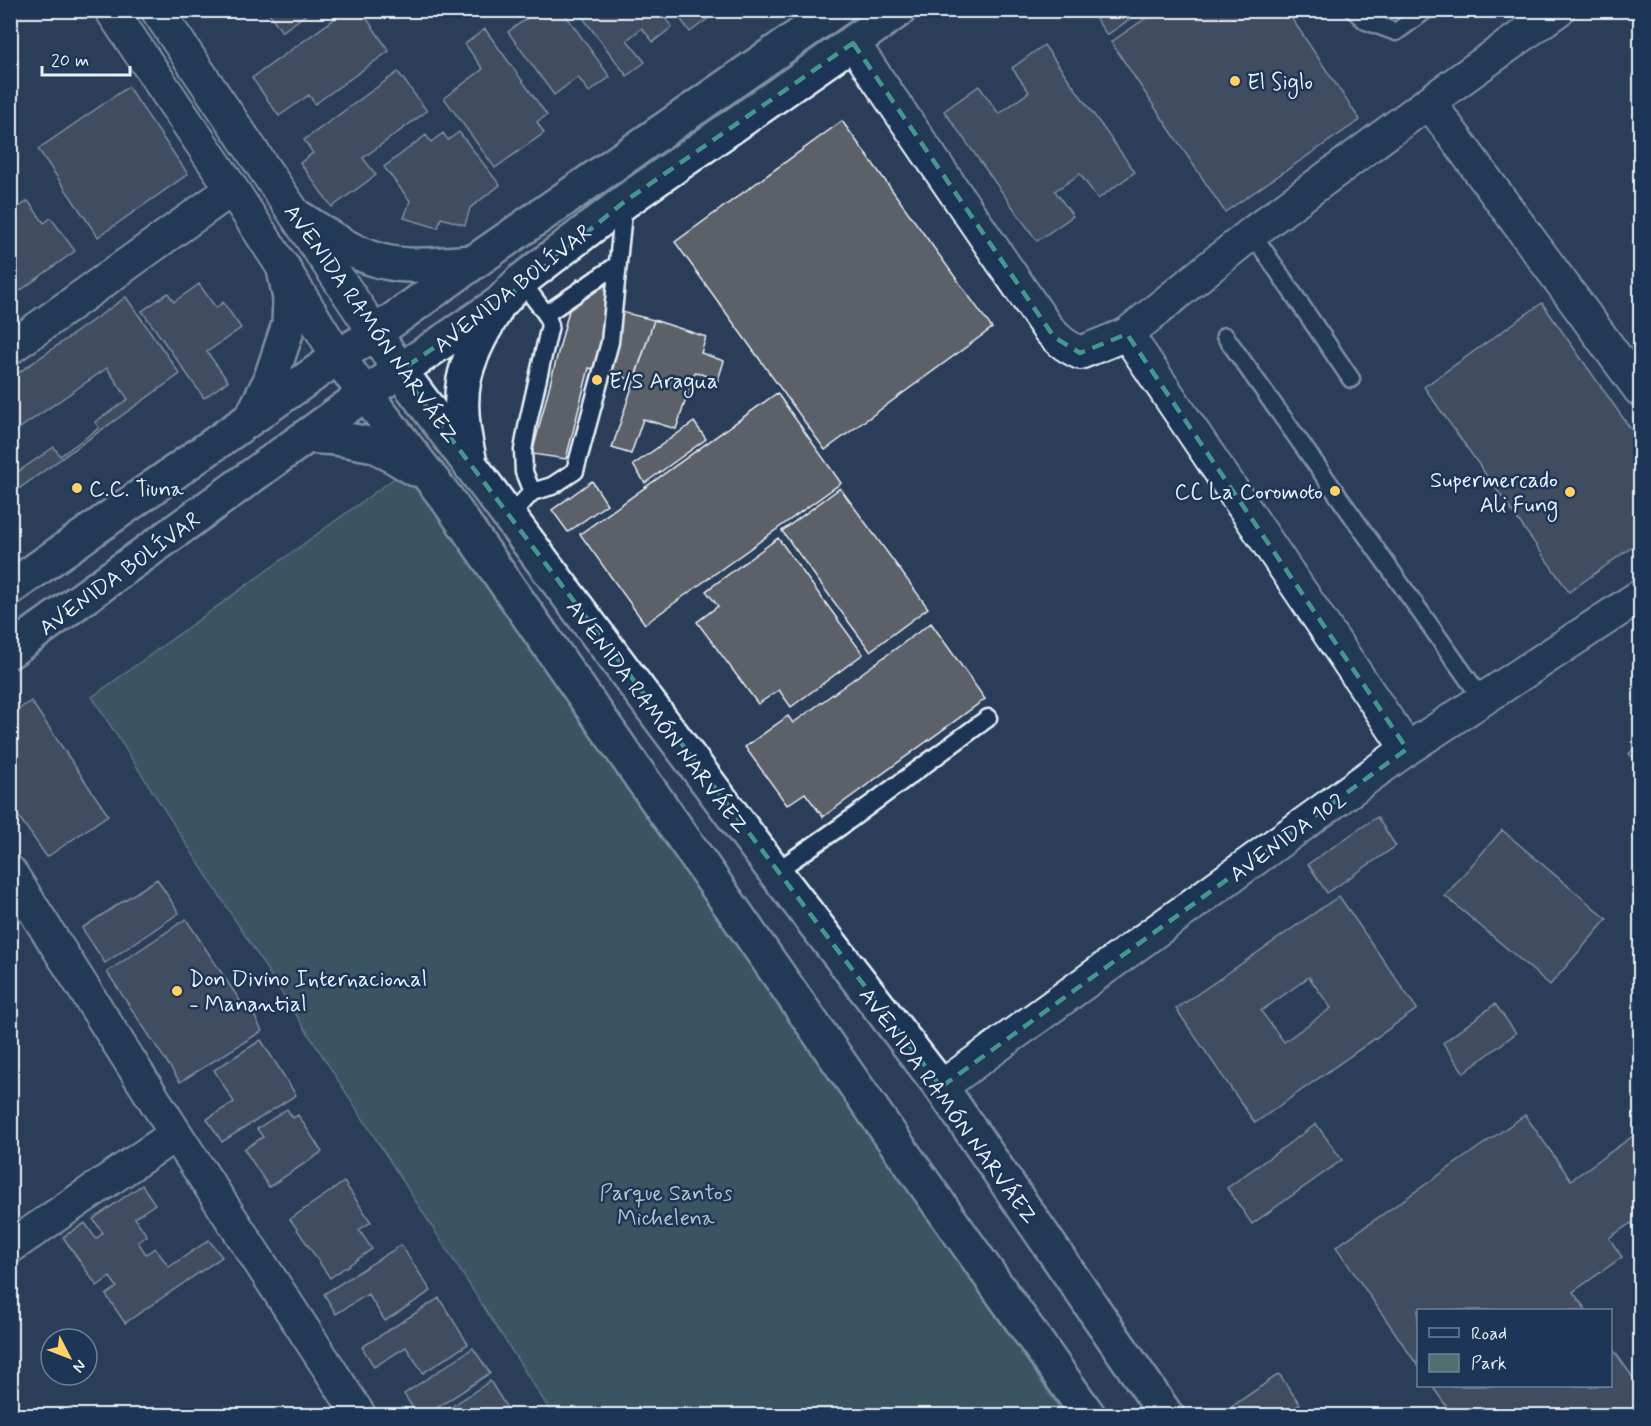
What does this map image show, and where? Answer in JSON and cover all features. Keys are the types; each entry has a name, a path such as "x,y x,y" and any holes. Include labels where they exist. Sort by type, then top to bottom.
{"main road":[{"name":"AVENIDA BOLÍVAR","path":"10,588 836,10"},
{"name":"AVENIDA BOLÍVAR","path":"10,651 365,394 511,292 624,202 899,10"},
{"path":"298,217 349,249 373,259 405,265 474,262"},
{"path":"252,417 270,381 289,324 290,298 284,269"},
{"path":"471,465 461,404 463,382 479,337 511,292"},
{"name":"AVENIDA RAMÓN NARVÁEZ","path":"375,333 400,371 775,872 941,1087 1167,1416"},
{"name":"AVENIDA RAMÓN NARVÁEZ","path":"338,357 437,486 1089,1416"},
{"path":"307,436 336,438 375,446 410,466 437,486"}],"street":[{"name":"AVENIDA RAMÓN NARVÁEZ","path":"111,10 232,189 338,357"},
{"name":"AVENIDA RAMÓN NARVÁEZ","path":"158,10 375,333"},
{"path":"853,43 1054,337 1080,353 1127,334 1252,233 1558,10"},
{"path":"1429,102 1641,390"},
{"path":"10,348 232,189"},
{"path":"1127,334 1407,749"},
{"name":"AVENIDA 102","path":"941,1087 1407,749 1641,596"},
{"path":"10,872 176,1134 360,1416"},
{"path":"10,1247 176,1134"}],"lane":[{"path":"1354,10 1366,21 1396,32 1426,10"},
{"path":"510,516 532,492 552,486 575,471 610,342 624,202"},
{"path":"1252,233 1352,379"},
{"path":"546,314 617,265"},
{"path":"511,292 546,314 550,325 523,450 524,472 532,492"},
{"path":"1225,336 1482,699"},
{"path":"775,872 988,718"}],"highlighted area":[{"path":"853,43 1054,337 1080,353 1127,334 1407,749 941,1087 400,371 500,303 624,202"}],"green space":[{"name":"Parque Santos Michelena","path":"414,464 1064,1415 553,1415 92,697"}],"building":[{"path":"267,10 312,10 282,32"},
{"path":"347,10 361,10 389,51 315,104 309,95 279,116 252,78"},
{"path":"532,10 562,10 610,77 589,92 578,77 554,95 508,32 534,13"},
{"path":"577,10 659,10 672,27 653,42 642,28 627,40 645,62 627,76"},
{"path":"674,10 711,10 714,14 690,32"},
{"path":"1090,10 1143,10 1107,35"},
{"name":"El Siglo","path":"1158,10 1286,10 1360,120 1225,212 1111,42"},
{"path":"485,29 547,115 537,122 544,133 495,168 444,98 483,69 465,44"},
{"path":"1044,45 1135,172 1098,199 1080,174 1055,191 1073,216 1037,241 944,111 979,86 999,114 1029,92 1012,68"},
{"path":"398,72 427,111 363,158 376,175 332,207 300,163 313,153 304,140"},
{"path":"128,87 188,174 98,237 38,149"},
{"path":"842,121 992,328 825,450 675,242"},
{"path":"459,132 500,185 470,208 465,225 441,218 438,228 404,218 410,201 384,167 426,135 431,142 443,133 448,140"},
{"path":"28,201 44,223 51,218 75,251 10,298 10,213"},
{"path":"577,279 610,286 605,308 654,320 634,380 589,368 566,459 532,454"},
{"path":"199,284 216,308 223,302 241,328 207,352 228,381 204,398 142,311 168,293 174,302"},
{"path":"126,297 180,374 10,495 10,379"},
{"name":"Supermercado Ali Fung","path":"1542,303 1640,442 1640,541 1569,592 1424,387"},
{"path":"654,320 706,337 701,353 724,361 718,380 695,372 676,429 643,419 631,454 612,448"},
{"path":"107,368 128,399 95,422 99,428 60,456 54,447 19,471 10,460 10,435"},
{"path":"777,393 841,483 645,624 580,534"},
{"path":"694,422 706,439 645,483 633,465"},
{"path":"592,481 607,504 568,532 552,510"},
{"path":"840,488 928,608 870,651 782,531"},
{"path":"778,538 863,654 791,707 779,690 758,704 697,622 718,606 706,591"},
{"path":"931,623 985,699 823,817 805,793 787,805 745,747 788,716 793,723"},
{"path":"31,701 108,815 47,857 10,804 10,715"},
{"path":"1640,741 1640,763 1629,754"},
{"path":"1377,817 1396,846 1327,893 1308,864"},
{"path":"1502,830 1607,919 1550,985 1445,896"},
{"path":"157,879 179,913 105,963 82,928"},
{"path":"1339,896 1417,1009 1255,1123 1176,1009","holes":["1309,977 1331,1008 1284,1042 1261,1011"]},
{"name":"Don Divino Internacional - Manantial","path":"186,919 248,1013 252,1011 262,1031 180,1082 107,972"},
{"path":"1495,1004 1516,1033 1464,1073 1443,1043"},
{"path":"261,1040 296,1095 222,1142 207,1119 234,1102 214,1070"},
{"path":"287,1109 293,1118 298,1115 322,1152 269,1187 244,1149 263,1137 257,1129"},
{"path":"1525,1115 1571,1180 1640,1131 1640,1237 1631,1223 1609,1238 1622,1257 1573,1292 1585,1309 1417,1309 1417,1365 1336,1247"},
{"path":"1316,1124 1342,1160 1252,1224 1227,1188"},
{"path":"344,1182 371,1222 359,1230 372,1249 330,1278 290,1219"},
{"path":"142,1185 155,1204 135,1218 147,1236 138,1242 146,1254 155,1248 169,1267 209,1240 222,1257 125,1323 106,1295 117,1287 110,1277 97,1286 63,1237 85,1223 96,1239 103,1233 93,1219"},
{"path":"401,1245 431,1291 385,1321 368,1294 336,1314 324,1294"},
{"path":"439,1298 468,1344 423,1373 406,1347 374,1367 362,1347"},
{"path":"473,1348 490,1373 425,1416 418,1416 404,1394"},
{"path":"1612,1348 1640,1385 1640,1416 1453,1416 1433,1387 1612,1387"},
{"path":"1279,1374 1300,1404 1284,1416 1218,1416"},
{"path":"490,1381 512,1416 438,1416"}],"place":[{"name":"El Siglo","path":"1235,81"},
{"name":"E/S Aragua","path":"597,380"},
{"name":"C.C. Tiuna","path":"77,488"},
{"name":"CC La Coromoto","path":"1335,491"},
{"name":"Supermercado Ali Fung","path":"1570,492"},
{"name":"Don Divino Internacional - Manantial","path":"177,991"}]}
